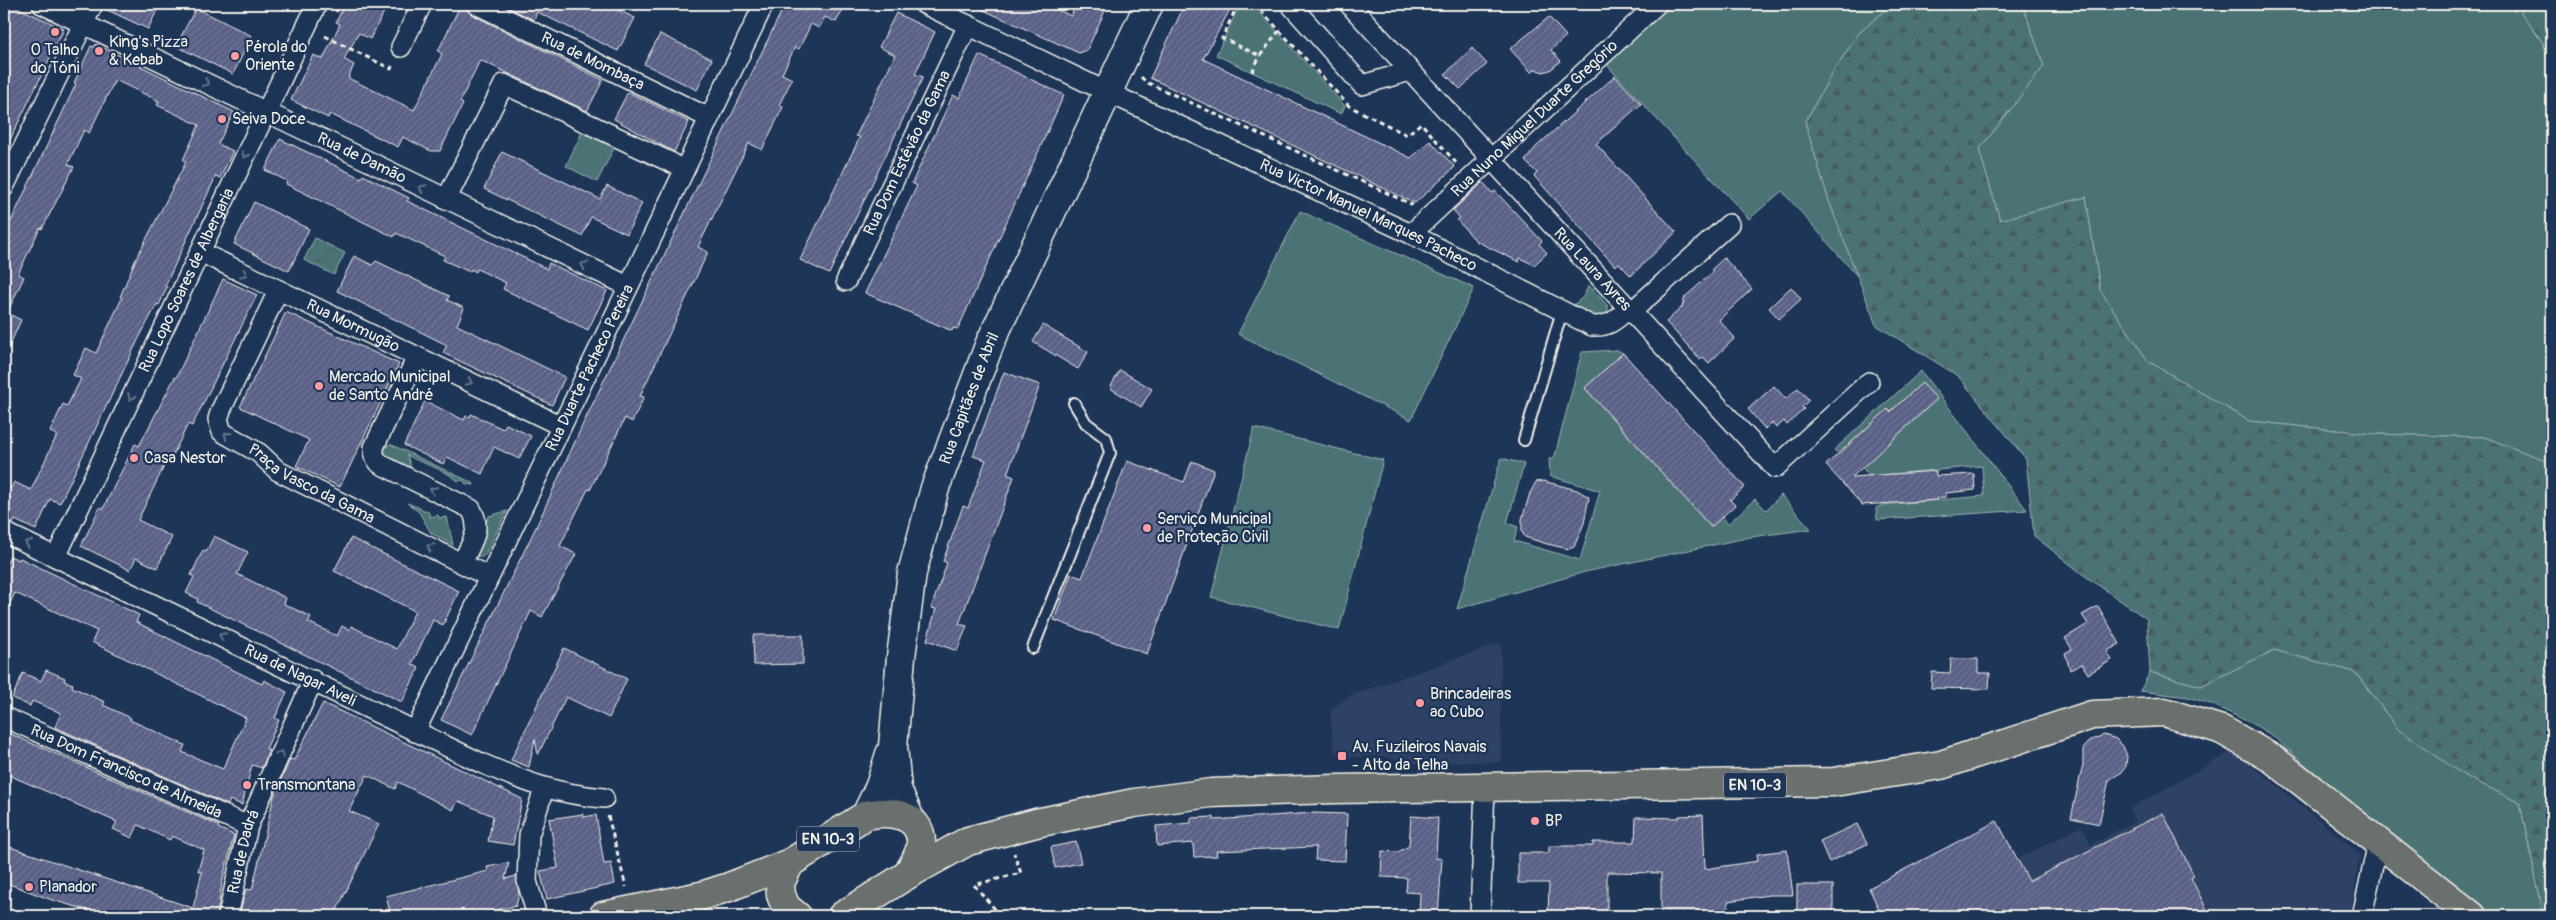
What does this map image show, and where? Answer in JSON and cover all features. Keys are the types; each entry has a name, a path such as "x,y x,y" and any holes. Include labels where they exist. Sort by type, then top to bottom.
{"main road":[{"name":"Rua Capitães de Abril","path":"915,824 897,789 892,746 900,658 912,573 935,488 990,343 1150,4"},
{"name":"EN 10-3","path":"845,915 907,875 968,841 1134,803 1211,793 1335,789 1834,782 1941,765 2092,715 2164,712 2222,730 2273,759 2472,916"},
{"path":"866,814 880,786 892,746"},
{"name":"EN 10-3","path":"603,916 693,897 729,887 790,862 866,814 880,812 896,813 915,824 968,841"},
{"name":"EN 10-3","path":"907,875 917,857 921,843 915,824"},
{"name":"EN 10-3","path":"790,862 780,883 781,895 793,914"},
{"name":"EN 10-3","path":"729,887 753,890 793,914"}],"street":[{"name":"Rua de Damão","path":"42,4 628,286"},
{"path":"4,187 93,4"},
{"name":"Rua Lopo Soares de Albergaria","path":"56,557 317,4"},
{"path":"401,47 422,4"},
{"name":"Rua de Mombaça","path":"476,4 709,118"},
{"name":"Rua Duarte Pacheco Pereira","path":"415,732 764,4"},
{"name":"Rua Victor Manuel Marques Pacheco","path":"924,4 1411,234 1592,326 1612,323 1628,311"},
{"path":"1290,4 1362,85 1410,71"},
{"name":"Rua Laura Ayres","path":"1349,4 1628,311 1775,468 1869,382"},
{"name":"Rua Nuno Miguel Duarte Gregório","path":"1411,234 1490,158 1657,4"},
{"name":"Rua Dom Estêvão da Gama","path":"846,281 968,24"},
{"path":"446,200 504,84 672,163"},
{"path":"1628,311 1729,224"},
{"name":"Rua Mormugão","path":"200,252 561,426"},
{"name":"Praça Vasco da Gama","path":"278,291 221,410 218,419 222,432 259,454 278,471 489,577"},
{"path":"417,357 374,447 374,456 380,464 471,508 477,518 476,531 462,563"},
{"name":"Rua de Nagar Aveli","path":"4,532 481,763 544,789 573,795 604,798"},
{"name":"Rua de Dadrá","path":"228,916 248,826 313,680"},
{"name":"Rua Dom Francisco de Almeida","path":"4,717 248,826"},
{"path":"1480,916 1484,788"},
{"path":"536,916 527,881 529,835 535,809 544,789"},
{"path":"2362,916 2378,842"}],"lane":[{"path":"1524,440 1562,311"},
{"path":"1033,648 1110,453 1106,438 1086,423 1074,403"}],"path":[{"path":"332,21 340,4"},
{"path":"1238,4 1222,38 1260,56"},
{"path":"1255,4 1349,106 1407,135 1421,123 1459,166"},
{"path":"328,29 324,37 390,69 401,47"},
{"path":"1252,72 1260,56 1279,30"},
{"path":"1142,70 1141,76 1146,82 1415,206"},
{"path":"604,798 631,910"},
{"path":"1001,916 974,885 1021,873 1011,845"}],"shaded area":[{"name":"Brincadeiras ao Cubo","path":"1501,643 1501,762 1406,763 1383,756 1349,757 1349,752 1335,753 1330,718 1332,710 1349,696"},
{"path":"2230,752 2261,773 2360,854 2350,916 1882,916 1869,888 1997,821 2018,859 2082,826 2091,845 2135,821 2129,809"}],"green space":[{"path":"1240,4 1252,4 1345,106 1341,114 1216,55"},
{"path":"1671,4 1892,4 1859,33 1831,75 1805,122 1829,201 1858,277 1782,191 1749,219 1605,63"},
{"path":"1892,4 2022,4 2044,66 1979,150 2000,220 2086,197 2100,290 2148,361 2249,421 2374,434 2484,437 2552,463 2552,916 2544,916 2520,803 2465,776 2398,729 2355,672 2274,650 2201,686 2150,672 2147,619 2085,576 2034,536 2026,459 1958,376 1876,325 1829,201 1805,122 1831,75 1859,33"},
{"path":"2022,4 2515,4 2543,43 2552,66 2552,463 2484,437 2374,434 2249,421 2148,361 2100,290 2086,197 2000,220 1979,150 2044,66"},
{"path":"2515,4 2552,4 2552,66 2543,43"},
{"path":"585,126 618,140 597,182 566,166"},
{"path":"1300,211 1474,288 1411,420 1238,334"},
{"path":"315,238 345,253 334,275 304,260"},
{"path":"1589,285 1608,306 1608,315 1598,319 1571,307 1583,297"},
{"path":"1617,350 1623,353 1585,388 1711,526 1722,516 1728,524 1755,499 1766,510 1781,495 1811,529 1751,537 1585,572 1457,609 1501,458 1524,464 1507,523 1518,527 1514,541 1580,560 1600,491 1550,476 1549,459 1554,459 1582,352"},
{"path":"1921,371 2027,510 1877,520 1876,508 1882,505 1984,496 1982,466 1869,476 1862,467 1890,412 1888,410 1839,454 1834,450"},
{"path":"1254,428 1383,460 1339,630 1211,597"},
{"path":"390,444 474,485 466,484 462,480 458,481 446,473 407,455 412,471 384,456 383,449"},
{"path":"407,503 423,511 428,511 430,517 438,515 439,518 447,517 453,545 431,533 419,512"},
{"path":"507,511 486,554 482,557 475,556 473,550 489,516"},
{"path":"2274,650 2355,672 2398,729 2465,776 2520,803 2544,916 2491,916 2308,767 2273,736 2253,724 2211,704 2188,697 2140,691 2150,672 2201,686"}],"building":[{"path":"4,4 10,4 64,29 4,152"},
{"path":"104,4 160,4 148,29 103,8"},
{"path":"345,4 388,4 370,39 359,33 344,59 354,65 348,78 414,110 442,54 438,51 461,4 465,4 471,14 603,80 587,111 480,60 460,102 463,104 440,151 431,151 403,137 398,147 330,114 328,118 291,100 313,55 323,59 340,24 336,22"},
{"path":"501,4 605,4 635,18 618,51 537,12 534,20"},
{"path":"785,4 846,4 836,22 825,17 819,28 811,24 799,49 795,47 782,74 792,79 779,105 783,107 762,150 749,143 698,247 708,252 640,396 644,397 632,422 625,418 560,546 576,554 542,617 531,611 472,735 441,720 537,525 583,424"},
{"path":"970,4 1045,4 1071,16 1076,4 1108,4 1087,50 1079,53"},
{"path":"1185,4 1233,4 1203,59 1411,158 1430,141 1455,167 1415,203 1150,78"},
{"path":"196,8 252,36 233,74 176,46"},
{"path":"896,13 935,32 915,74 923,77 829,274 800,260 860,137 856,136 895,55 879,47"},
{"path":"1549,17 1566,36 1551,50 1561,61 1550,70 1543,72 1535,69 1532,73 1510,49"},
{"path":"660,34 712,59 697,90 644,64"},
{"path":"96,44 234,112 218,144 233,151 220,178 216,176 165,286 167,287 159,305 157,304 138,340 60,503 50,499 36,530 15,520 13,524 4,521 4,485 11,488 14,482 31,490 57,435 50,432 63,404 67,406 81,379 73,375 86,348 96,353 122,298 120,297 135,261 186,162 183,160 199,125 157,105 159,101 115,80 89,133 84,130 68,164 74,167 42,229 40,228 18,274 24,277 7,313 21,320 4,358 4,236 76,84 74,83 91,46 94,47"},
{"path":"1472,48 1487,64 1460,89 1445,74"},
{"path":"979,55 1064,95 958,329 953,328 952,331 865,293 917,186 912,183 953,95 959,98"},
{"path":"1615,76 1641,104 1596,144 1676,232 1631,276 1619,263 1615,266 1534,176 1537,173 1525,161 1536,147"},
{"path":"628,92 689,122 674,152 614,119"},
{"path":"280,139 361,178 363,175 409,198 407,201 547,269 549,263 607,291 588,330 503,289 506,283 477,269 476,272 471,269 470,272 443,260 445,256 396,233 394,237 286,184 287,181 265,170"},
{"path":"502,152 600,199 607,186 642,203 627,234 591,217 582,236 484,189"},
{"path":"1483,182 1492,193 1495,191 1542,241 1539,244 1547,253 1534,265 1520,258 1519,262 1476,241 1457,220 1460,218 1453,210"},
{"path":"254,202 309,229 289,271 234,244"},
{"path":"354,256 372,265 376,261 449,296 447,300 464,308 457,325 565,377 552,405 443,353 447,345 337,291"},
{"path":"1724,258 1752,289 1719,320 1735,338 1709,363 1703,357 1700,359 1666,322 1682,307 1685,297 1712,273 1712,269"},
{"path":"223,279 257,295 192,426 188,424 170,461 167,460 138,520 172,537 157,568 136,558 130,570 81,546 100,507 103,509 135,444 139,446 176,378"},
{"path":"1791,287 1801,299 1779,319 1769,308"},
{"name":"Mercado Municipal de Santo André","path":"286,312 399,364 340,487 296,466 309,440 240,407"},
{"path":"1043,325 1088,352 1078,369 1033,342"},
{"path":"1623,353 1745,487 1730,500 1735,505 1711,527 1585,388"},
{"path":"1120,370 1152,389 1141,407 1110,388"},
{"path":"1004,372 1040,385 1007,474 1014,477 959,624 967,626 957,651 927,640 936,609 931,608 947,563 943,561 963,506 968,508 986,460 973,456"},
{"path":"1922,383 1937,399 1852,477 1936,471 1936,476 1974,474 1975,490 1946,493 1946,497 1937,498 1937,500 1862,505 1826,465 1888,409 1890,412"},
{"path":"1774,386 1786,399 1798,388 1809,400 1802,407 1804,409 1787,425 1784,421 1776,428 1772,423 1765,429 1748,409"},
{"path":"425,401 464,420 466,416 470,417 471,414 503,429 506,424 531,436 519,459 494,447 482,474 447,457 443,464 404,445"},
{"name":"Serviço Municipal de Proteção Civil","path":"1127,461 1184,482 1192,461 1214,470 1147,654 1054,620 1071,574 1082,578"},
{"path":"1543,481 1577,490 1589,497 1584,523 1574,547 1569,549 1547,544 1525,537 1522,532 1522,519 1530,493 1536,482"},
{"path":"214,536 248,552 237,574 286,598 284,604 311,617 308,622 337,636 342,626 349,630 351,626 397,649 415,611 334,571 351,538 459,591 443,625 433,620 412,664 419,668 402,702 197,602 198,599 186,593 194,577 191,575 203,550 206,552"},
{"path":"10,556 19,560 20,558 139,615 136,622 172,640 262,684 264,680 287,692 275,718 279,720 266,749 269,750 262,768 252,765 242,805 230,800 228,805 55,727 61,713 32,701 30,706 12,698 23,673 41,681 46,670 65,678 64,681 73,684 72,687 105,702 103,705 131,718 130,720 185,745 182,752 223,769 246,718 92,642 97,631 15,593 4,615 4,568"},
{"path":"2098,606 2120,644 2107,651 2112,660 2088,674 2082,664 2070,670 2065,653 2072,649 2065,638 2088,624 2082,615"},
{"path":"753,635 803,635 803,664 754,665"},
{"path":"564,648 627,679 609,718 566,697 538,755 535,739 529,767 511,760"},
{"path":"1951,659 1978,659 1978,673 1990,673 1989,689 1931,688 1932,672 1950,673"},
{"path":"323,703 522,799 513,845 488,841 493,816 458,801 453,810 398,782 395,789 367,775 349,811 379,824 334,916 239,916 246,889 252,890 274,796 290,759 294,760"},
{"path":"4,731 219,826 218,828 234,835 222,882 217,916 108,916 52,900 4,882 4,845 193,908 202,872 198,871 204,850 172,836 170,840 138,825 132,838 113,829 117,822 4,773"},
{"path":"2104,735 2116,739 2123,746 2127,756 2126,766 2122,772 2109,780 2099,824 2071,818 2083,764 2083,749 2091,740"},
{"path":"1313,813 1347,814 1345,861 1315,860 1316,847 1216,851 1217,856 1194,857 1193,843 1157,846 1156,826 1191,823 1191,818 1214,817 1214,820"},
{"path":"2163,813 2194,876 2191,878 2210,916 1882,916 1869,888 1997,821 2029,881"},
{"path":"583,814 583,817 596,815 604,864 611,863 615,884 547,899 540,871 558,868 549,819"},
{"path":"1703,815 1705,869 1758,861 1757,854 1787,850 1793,895 1769,895 1728,901 1728,916 1661,916 1661,873 1607,872 1607,916 1548,916 1549,883 1518,883 1518,853 1549,853 1549,846 1593,846 1593,842 1635,842 1636,817 1679,818 1679,816"},
{"path":"1411,816 1438,818 1436,858 1442,859 1438,916 1419,916 1420,893 1406,892 1407,878 1381,877 1382,851 1398,852 1409,846"},
{"path":"1857,824 1867,844 1829,862 1820,841"},
{"path":"1076,842 1081,863 1055,868 1051,847"},
{"path":"509,863 505,879 516,876 519,894 516,906 466,916 391,916 386,896 488,871 487,867"},
{"path":"1797,885 1833,885 1833,916 1797,916"}],"place":[{"name":"O Talho do Tóni","path":"55,32"},
{"name":"King's Pizza & Kebab","path":"99,51"},
{"name":"Pérola do Oriente","path":"235,56"},
{"name":"Seiva Doce","path":"222,119"},
{"name":"Mercado Municipal de Santo André","path":"319,386"},
{"name":"Casa Nestor","path":"134,458"},
{"name":"Serviço Municipal de Proteção Civil","path":"1147,528"},
{"name":"Brincadeiras ao Cubo","path":"1420,703"},
{"name":"Av. Fuzileiros Navais - Alto da Telha","path":"1342,756"},
{"name":"Transmontana","path":"247,785"},
{"name":"BP","path":"1535,821"},
{"name":"Planador","path":"29,887"}]}
